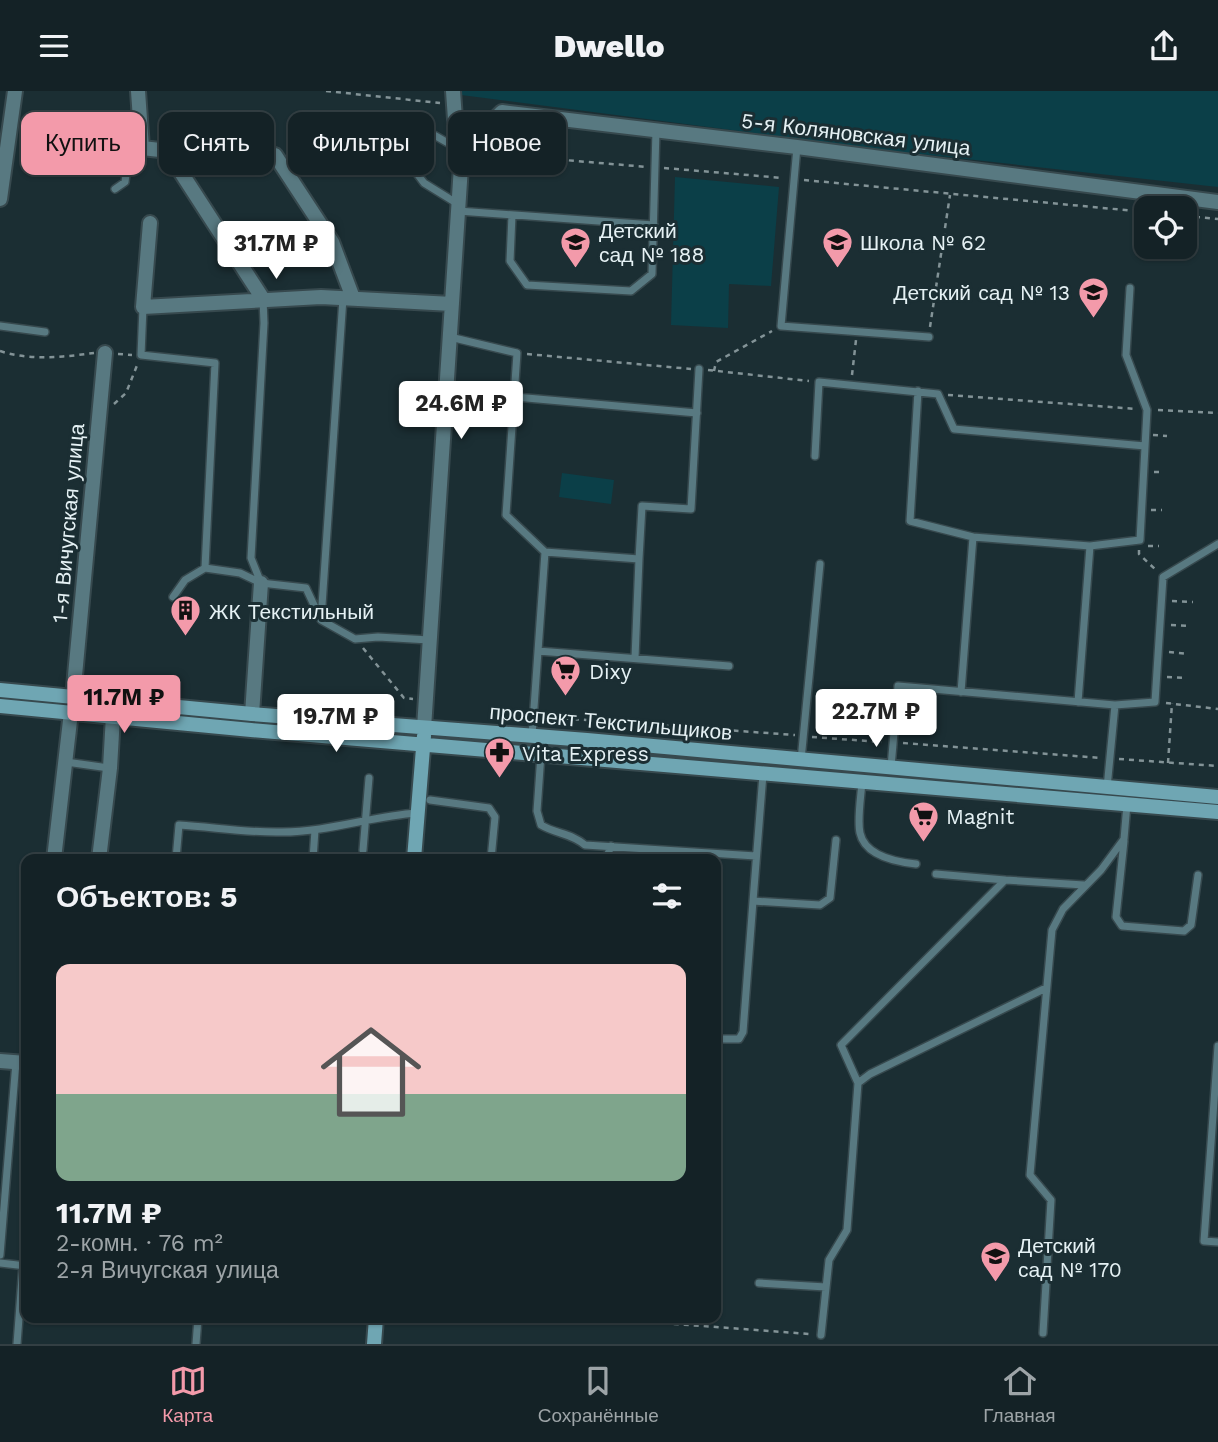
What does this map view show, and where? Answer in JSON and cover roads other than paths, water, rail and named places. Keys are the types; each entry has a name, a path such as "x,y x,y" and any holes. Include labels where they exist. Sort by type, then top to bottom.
{"main road":[{"name":"проспект Текстильщиков","path":"0,690 1218,797"},
{"path":"71,712 72,697"},
{"name":"проспект Текстильщиков","path":"0,706 1218,812"},
{"path":"414,854 424,728"},
{"path":"374,1344 376,1323"}],"street":[{"path":"0,199 15,91"},
{"path":"138,91 139,112"},
{"name":"5-я Коляновская улица","path":"566,119 1218,202"},
{"path":"145,148 160,150 173,160 263,299"},
{"path":"275,155 332,242 348,297"},
{"path":"424,728 461,175"},
{"path":"150,223 142,307 263,299 348,297 452,304"},
{"name":"1-я Вичугская улица","path":"72,697 105,353"},
{"path":"252,714 261,583"},
{"path":"55,854 71,712"},
{"path":"100,854 113,716"},
{"path":"0,1061 21,1062"}],"lane":[{"path":"512,215 510,261 527,285 631,291 652,274 656,130"},
{"path":"448,143 434,135 415,146 412,167 424,183 459,208 512,215 654,225"},
{"path":"797,147 781,326 929,337"},
{"path":"115,189 125,182 126,175"},
{"path":"918,391 910,521 972,537 1090,546 1140,540 1147,410 1126,355 1130,288"},
{"path":"321,620 348,297"},
{"path":"261,583 251,558 264,323 263,299"},
{"path":"142,307 141,355 215,363 205,568"},
{"path":"0,326 44,332"},
{"path":"450,337 517,353 506,515 545,552 639,559"},
{"path":"635,659 642,506 691,509 699,369"},
{"path":"815,456 819,382 938,394 954,429 1145,446"},
{"path":"515,397 697,413"},
{"path":"961,692 972,537"},
{"path":"891,768 898,686 1115,705 1155,702 1163,577 1218,544"},
{"path":"1078,702 1090,546"},
{"path":"532,736 545,552"},
{"path":"801,760 820,564"},
{"path":"173,597 185,580 205,568 240,573 261,583 306,588 321,620 355,639 378,637 430,640"},
{"path":"538,651 729,666"},
{"path":"1107,788 1115,705"},
{"path":"541,753 537,811 541,825 554,833 574,836 585,845 686,854"},
{"path":"65,762 110,768"},
{"path":"721,1039 739,1039 743,1032 763,774"},
{"path":"363,850 369,778"},
{"path":"862,782 859,833 866,847 895,862 916,864"},
{"path":"430,800 489,808 495,817 491,854"},
{"path":"1127,804 1116,917 1122,926 1184,931 1191,925 1198,874"},
{"path":"176,854 179,825 282,832 315,830 417,813"},
{"path":"313,854 315,830"},
{"path":"1043,1333 1051,1200 1030,1175 1052,930 1062,909 1101,870 1124,839"},
{"path":"753,901 820,905 830,898 836,840"},
{"path":"608,854 611,846"},
{"path":"721,855 756,856"},
{"path":"936,874 1084,885"},
{"path":"821,1335 829,1260 846,1230 858,1083 841,1045 1005,880"},
{"path":"858,1083 870,1074 1046,988"},
{"path":"1218,1046 1204,1241 1218,1243"},
{"path":"0,1255 21,1062"},
{"path":"0,1263 21,1265"},
{"path":"759,1283 826,1287"},
{"path":"17,1344 21,1304"},
{"path":"196,1344 198,1323"}],"place":[{"name":"Детский сад № 188","path":"576,269"},
{"name":"Школа № 62","path":"837,269"},
{"name":"Детский сад № 13","path":"1093,319"},
{"name":"ЖК Текстильный","path":"186,638"},
{"name":"Dixy","path":"566,698"},
{"name":"Vita Express","path":"499,780"},
{"name":"Magnit","path":"923,843"},
{"name":"Детский сад № 170","path":"995,1284"}]}
